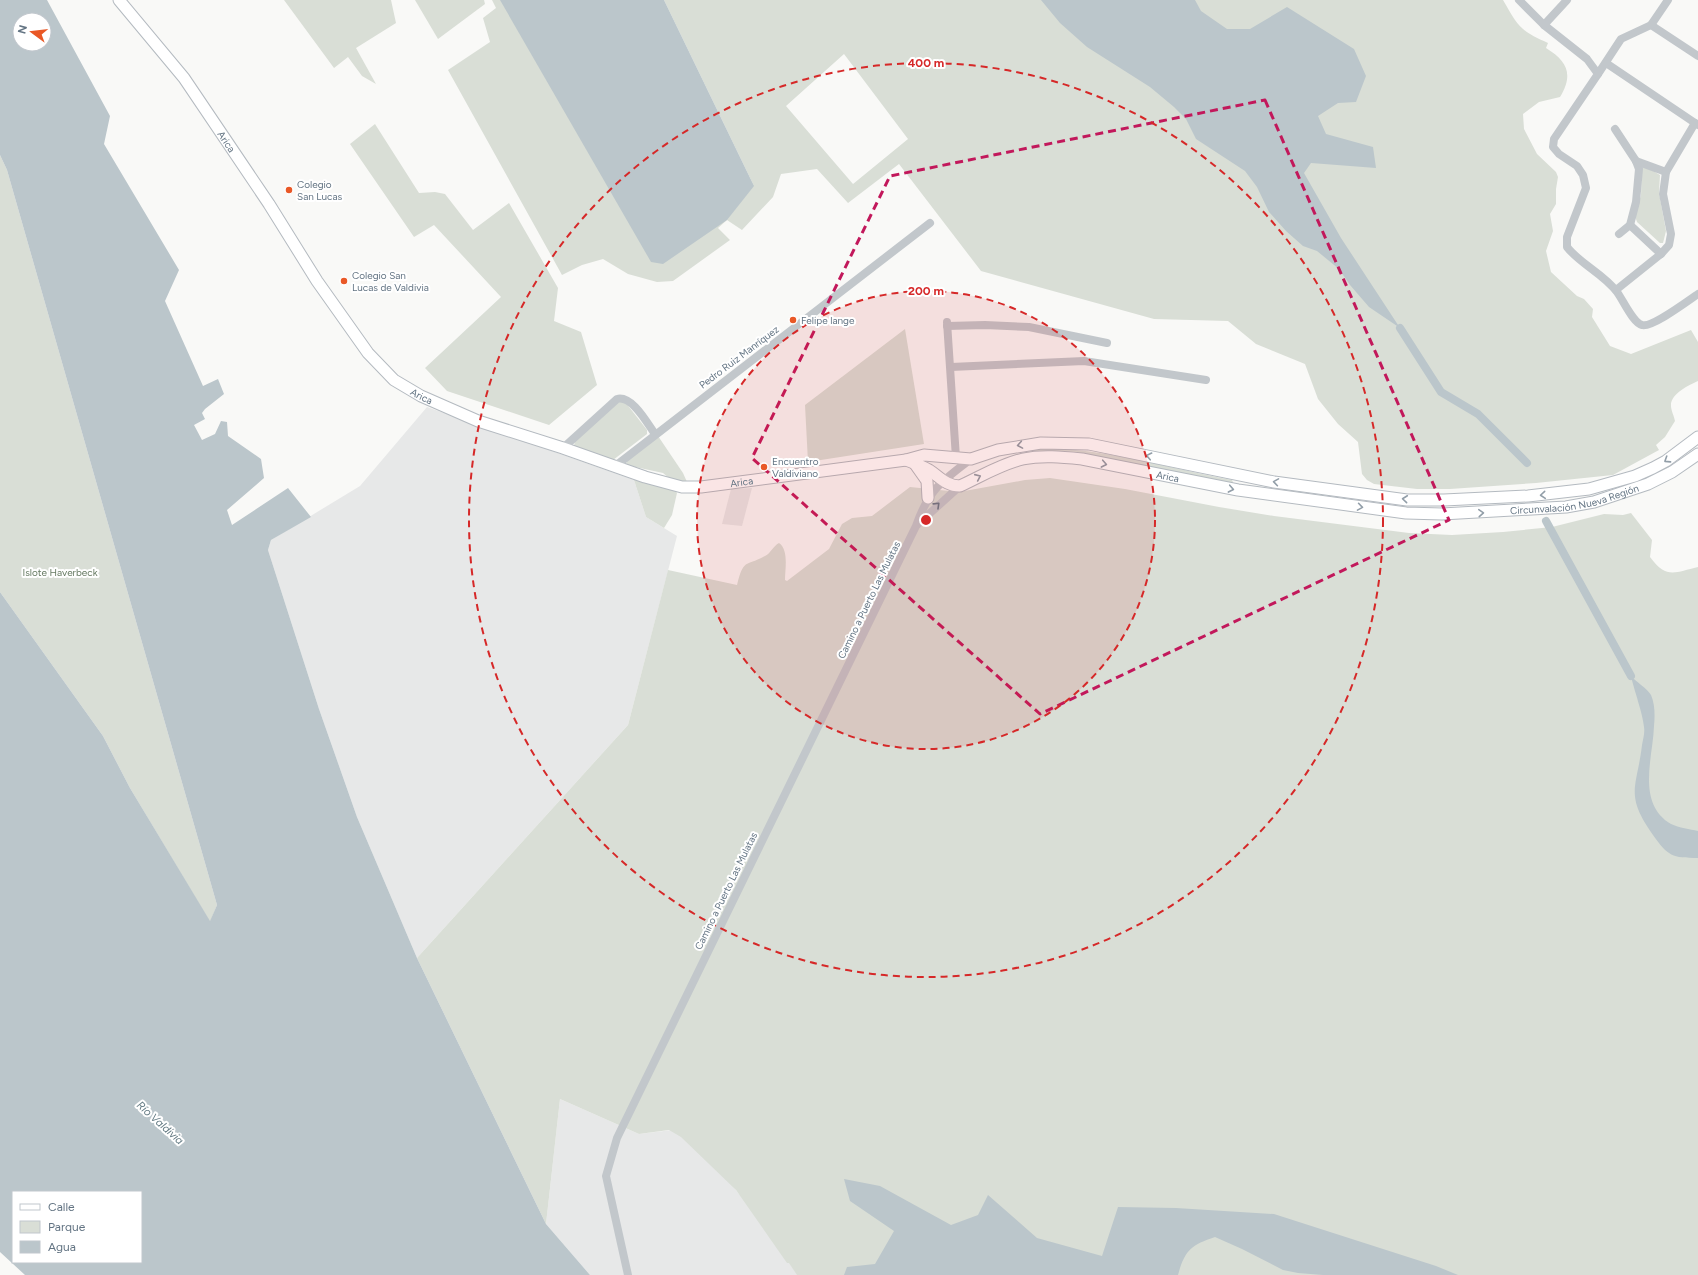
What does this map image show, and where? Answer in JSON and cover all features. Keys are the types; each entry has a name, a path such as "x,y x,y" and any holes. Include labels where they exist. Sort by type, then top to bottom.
{"main road":[{"name":"Arica","path":"119,0 184,78 269,204 317,281 368,353 394,380 421,396 478,421 563,448 614,467 682,487 701,487 910,461 924,455 971,460 998,450 1025,444 1073,442 1274,482 1408,500 1444,500"},
{"name":"Circunvalación Nueva Región","path":"1444,500 1535,496 1589,489 1635,476 1653,468 1666,461 1698,437"},
{"name":"Circunvalación Nueva Región","path":"1442,514 1566,507 1594,502 1648,484 1672,472 1698,454"},
{"name":"Arica","path":"960,486 1023,459 1062,457 1082,459 1238,490 1399,512 1442,514"},
{"path":"910,461 929,470 948,485 960,486"},
{"path":"910,461 920,470 927,481 928,498"}],"street":[{"path":"1519,0 1544,25 1587,59 1598,74"},
{"path":"1544,25 1567,0"},
{"path":"1668,0 1651,25 1622,39 1554,139 1553,147 1559,154 1577,166 1583,175 1586,188 1568,237 1567,247 1616,290 1637,323 1644,326 1649,325 1671,313 1698,294"},
{"path":"1651,25 1697,54"},
{"path":"1606,62 1697,124 1666,172 1663,194 1671,234 1669,245 1661,254 1616,290"},
{"path":"1615,129 1636,161 1638,169 1636,202 1630,225 1619,234"},
{"path":"1636,161 1666,172"},
{"name":"Pedro Ruiz Manríquez","path":"614,467 930,223"},
{"path":"1630,225 1661,254"},
{"path":"956,458 947,324 1029,327 1107,343"},
{"path":"951,367 1084,361 1206,380"},
{"path":"563,448 617,399 621,398 630,401 655,434"},
{"name":"Camino a Puerto Las Mulatas","path":"628,1275 606,1176 617,1138 916,526 928,498 943,481 971,460"},
{"name":"Camino a Puerto Las Mulatas","path":"916,526 960,486"}],"highlighted area":[{"path":"1265,100 1449,520 1040,714 752,458 890,176"}],"shaded area":[{"path":"427,407 634,480 646,517 677,536 628,725 417,958 357,817 319,709 268,550 271,540 360,486"},
{"path":"752,488 742,526 722,524 731,489"},
{"path":"560,1099 639,1134 680,1129 702,1146 739,1194 811,1260 819,1275 590,1275 546,1224"}],"green space":[{"path":"284,0 391,0 396,23 356,48 376,84 362,76 348,57 334,68"},
{"path":"415,0 484,0 485,4 438,39"},
{"path":"492,0 649,0 754,186 664,0 1503,0 1516,22 1531,35 1548,43 1546,48 1559,58 1566,69 1567,81 1560,97 1539,102 1523,114 1524,129 1537,154 1556,172 1558,177 1556,204 1550,214 1553,231 1546,251 1551,272 1577,296 1584,299 1593,309 1592,317 1610,346 1631,354 1691,330 1698,342 1698,381 1681,390 1674,398 1671,409 1675,421 1665,437 1656,445 1659,450 1613,475 1536,483 1450,489 1417,489 1374,484 1367,480 1362,474 1358,442 1338,424 1318,399 1305,364 1256,344 1228,321 1154,319 981,271 899,164 848,203 817,169 781,174 773,197 742,230 727,220 718,228 730,240 673,281 657,282 628,274 603,259 582,265 562,275 448,70 490,42 483,18 496,8","holes":["844,54 908,139 853,184 786,106"]},
{"path":"375,124 419,193 435,192 445,194 473,230 509,203 558,288 554,321 581,332 597,385 549,425 447,391 425,368 501,297 434,225 414,237 350,144"},
{"name":"Islote Haverbeck","path":"0,155 7,170 217,905 210,922 130,788 103,736 0,592"},
{"path":"1645,166 1660,175 1659,193 1666,231 1663,243 1660,243 1637,222 1635,216 1641,195 1642,167"},
{"path":"905,329 924,444 808,462 805,405"},
{"path":"619,401 626,403 647,430 647,434 613,460 574,446 575,441"},
{"path":"658,436 683,473 687,482 669,478 663,473 626,465 627,459"},
{"path":"1035,448 1084,451 1134,459 1232,480 1233,482 1232,484 1035,454 1033,450"},
{"path":"1050,478 1125,489 1274,516 1409,533 1452,535 1503,532 1552,527 1604,514 1623,515 1631,513 1652,540 1650,557 1661,569 1667,572 1677,572 1698,567 1698,1275 797,1275 736,1190 681,1137 669,1130 639,1134 560,1099 546,1224 417,958 628,725 668,570 737,585 746,564 767,555 779,543 784,550 786,565 785,580 787,581 829,549 842,524 852,518 872,516 910,487 959,492 1025,480"},
{"path":"638,479 675,490 677,493 672,515 664,528 646,517 634,480"}],"water":[{"name":"Río Valdivia","path":"0,0 47,0 110,116 104,144 179,270 165,301 203,386 218,379 224,394 205,409 202,413 205,419 194,425 202,440 215,434 221,421 227,422 228,436 261,459 264,478 227,510 232,525 288,488 311,517 271,540 268,550 319,709 357,817 417,958 546,1224 590,1275 25,1275 0,1252 0,592 103,736 130,788 210,921 217,905 7,170 0,155"},
{"path":"500,0 664,0 754,186 727,220 663,264 651,262"},
{"path":"1041,0 1195,0 1201,11 1227,29 1250,29 1287,7 1354,49 1366,76 1356,102 1338,103 1318,116 1326,134 1373,147 1376,168 1311,163 1304,173 1341,238 1400,328 1369,307 1350,285 1339,269 1317,251 1303,246 1286,231 1269,212 1257,187 1245,171 1196,139 1186,119 1174,107 1150,87 1087,47 1060,23"},
{"path":"1631,676 1649,692 1653,702 1654,722 1649,779 1653,804 1660,815 1671,824 1698,831 1698,858 1676,856 1667,852 1653,835 1638,810 1635,800 1635,791 1644,729"},
{"path":"844,1179 880,1186 951,1225 978,1215 988,1195 1037,1238 1102,1256 1118,1207 1176,1208 1274,1214 1436,1266 1458,1275 1323,1275 1298,1273 1283,1270 1215,1237 1200,1243 1186,1254 1178,1275 844,1275 847,1267 875,1264 894,1231 850,1201"}],"waterway":[{"path":"1400,328 1441,392 1478,414 1527,463"},
{"path":"1546,521 1631,676"}],"place":[{"name":"Colegio San Lucas","path":"289,190"},
{"name":"Colegio San Lucas de Valdivia","path":"344,281"},
{"name":"Felipe lange","path":"793,320"},
{"name":"Encuentro Valdiviano","path":"764,467"}]}
